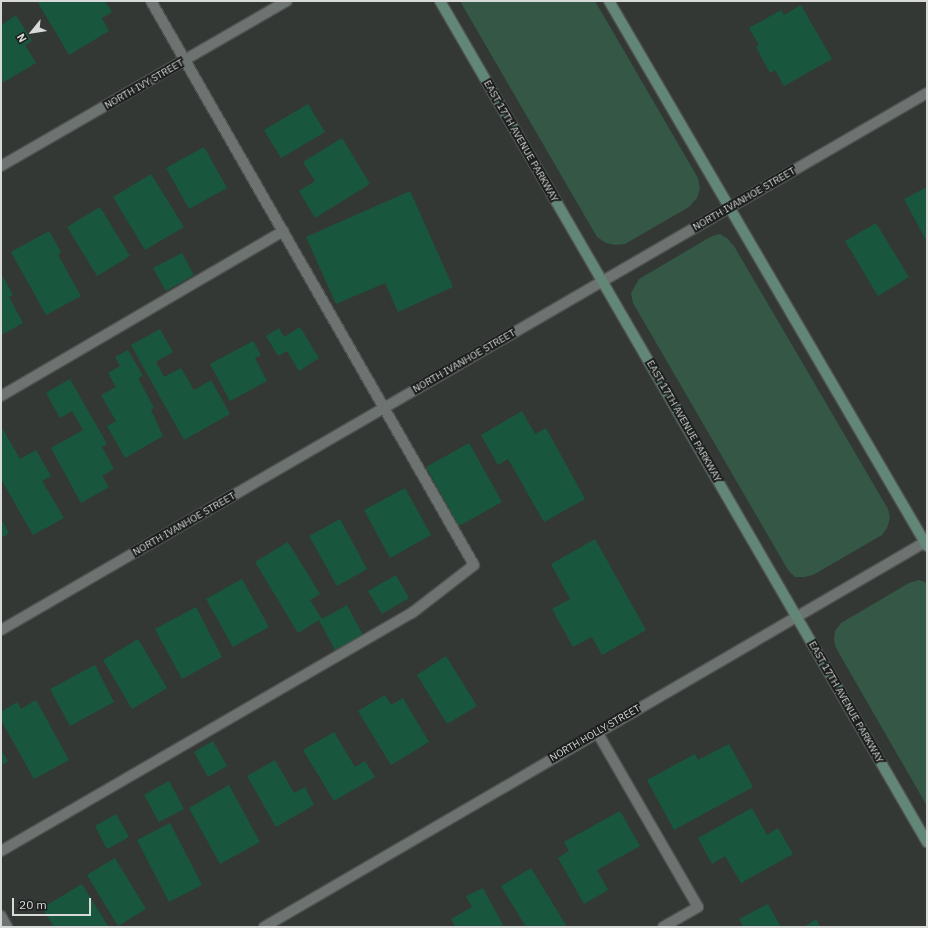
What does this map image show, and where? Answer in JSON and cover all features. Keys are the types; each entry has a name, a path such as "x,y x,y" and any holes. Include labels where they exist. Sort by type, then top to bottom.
{"main road":[{"name":"EAST 17TH AVENUE PARKWAY","path":"440,1 927,842"},
{"path":"609,1 926,543"}],"street":[{"path":"1,851 412,613 474,565 151,1"},
{"name":"NORTH IVY STREET","path":"1,166 287,1"},
{"name":"NORTH IVANHOE STREET","path":"1,630 384,406 602,282 927,93"},
{"path":"1,396 283,231"},
{"name":"NORTH HOLLY STREET","path":"264,927 597,732 926,543"},
{"path":"597,732 698,907 663,927"},
{"path":"1,916 7,927"}],"green space":[{"path":"460,1 595,1 698,178 700,189 697,198 689,207 625,244 615,245 606,243 597,237"},
{"path":"720,234 727,238 734,246 888,509 890,518 887,528 882,535 813,575 795,577 788,570 633,303 631,293 639,279 712,236"},
{"path":"919,580 927,583 927,806 836,648 834,640 835,631 841,623 909,583"}],"building":[{"path":"37,1 105,1 112,12 102,18 109,31 69,55"},
{"path":"801,5 832,59 784,86 775,70 770,73 756,47 759,45 749,28 781,10 784,15"},
{"path":"16,15 32,41 25,45 36,63 2,83 1,25"},
{"path":"308,104 325,132 281,158 264,130"},
{"path":"342,138 370,184 315,218 299,191 315,181 303,162"},
{"path":"204,147 227,188 189,209 166,168"},
{"path":"151,174 184,227 145,250 113,197"},
{"path":"927,187 927,242 904,199"},
{"path":"410,191 453,287 398,312 385,283 336,304 306,237"},
{"path":"100,207 130,256 97,276 67,227"},
{"path":"876,223 909,277 878,296 845,241"},
{"path":"49,231 61,252 58,255 81,296 46,315 11,252"},
{"path":"182,253 194,275 166,291 153,268"},
{"path":"1,273 13,295 9,297 23,323 1,335"},
{"path":"300,327 319,358 299,371 287,351 278,356 266,336 279,328 284,337"},
{"path":"160,329 173,352 156,362 164,377 181,368 194,390 211,380 230,414 184,440 131,345"},
{"path":"253,341 261,355 255,358 267,381 230,401 210,364"},
{"path":"128,350 143,376 138,378 154,408 151,410 163,436 125,458 107,426 116,421 101,395 116,387 108,373 120,366 115,357"},
{"path":"70,379 107,444 102,447 114,469 102,476 109,487 81,503 51,448 83,430 72,411 60,418 46,393"},
{"path":"522,411 535,434 546,428 585,499 544,522 508,459 498,465 481,435"},
{"path":"1,426 20,459 36,450 51,476 42,481 64,518 33,535 1,479"},
{"path":"469,443 502,502 459,526 426,467"},
{"path":"405,488 431,535 390,558 364,510"},
{"path":"1,519 9,533 1,538"},
{"path":"340,519 367,569 337,586 309,536"},
{"path":"595,539 646,630 602,655 592,637 573,647 552,609 570,599 551,564"},
{"path":"288,542 320,594 310,600 322,619 347,605 364,637 336,652 319,620 298,633 255,562"},
{"path":"396,575 409,598 382,614 368,591"},
{"path":"242,579 269,627 233,647 206,599"},
{"path":"196,607 222,657 182,679 155,629"},
{"path":"138,639 167,688 132,709 103,660"},
{"path":"446,656 477,706 447,724 417,675"},
{"path":"95,665 114,702 70,726 50,689"},
{"path":"385,695 391,705 403,698 429,742 391,765 358,711"},
{"path":"36,700 69,760 34,779 1,720 1,712 17,702 21,709"},
{"path":"334,732 355,767 365,761 375,777 334,801 303,750"},
{"path":"213,741 227,766 208,777 194,752"},
{"path":"729,744 753,787 674,830 647,780 695,754 698,760"},
{"path":"1,750 8,761 1,766"},
{"path":"275,760 294,793 305,787 314,805 276,827 247,776"},
{"path":"169,781 184,809 159,822 144,795"},
{"path":"229,785 260,842 220,864 189,808"},
{"path":"752,808 767,835 778,828 793,854 741,883 725,856 712,864 698,838"},
{"path":"620,811 640,846 597,870 608,890 584,904 558,858 569,851 564,842"},
{"path":"116,814 129,837 107,849 95,826"},
{"path":"170,823 202,885 169,902 137,840"},
{"path":"115,858 146,909 118,926 87,875"},
{"path":"531,868 567,927 526,927 501,886"},
{"path":"82,884 108,926 54,927 42,908"},
{"path":"483,888 504,927 455,927 451,919 472,907 466,896"},
{"path":"768,904 781,927 743,927 739,919"},
{"path":"816,919 820,927 804,927"}]}
